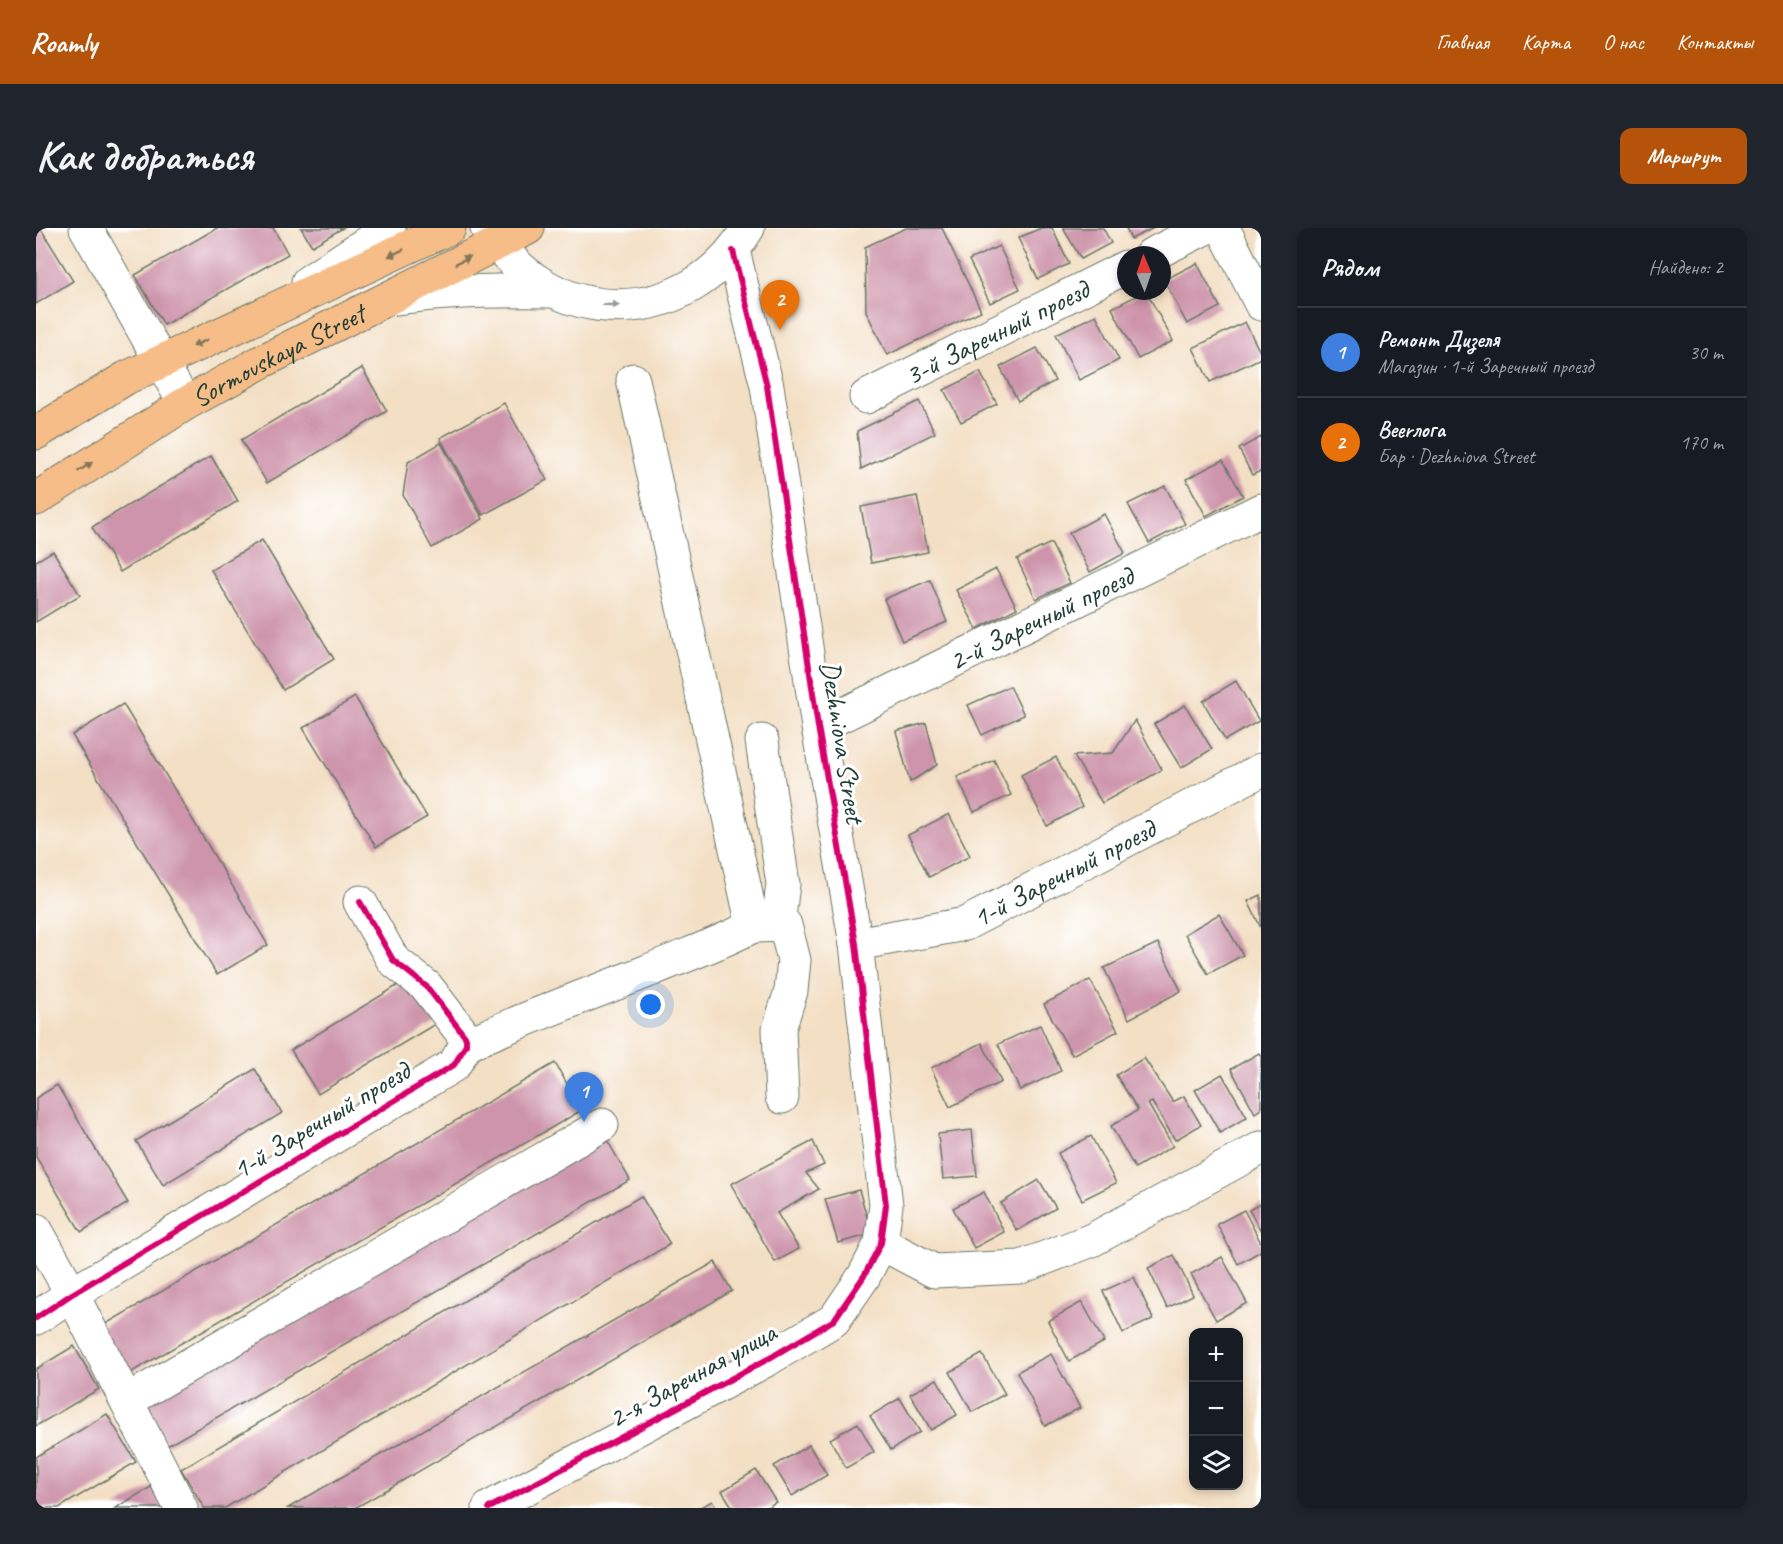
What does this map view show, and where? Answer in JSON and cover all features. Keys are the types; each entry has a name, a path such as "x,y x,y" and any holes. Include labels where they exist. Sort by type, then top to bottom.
{"main road":[{"name":"Sormovskaya Street","path":"36,433 126,378 449,228"},
{"name":"Sormovskaya Street","path":"36,498 185,404 261,362 384,300 492,236 528,228"}],"street":[{"path":"86,228 185,404"},
{"path":"247,322 389,228"},
{"path":"1169,246 1205,228"},
{"path":"1223,228 1261,304"},
{"path":"492,236 506,255 528,276 554,292 598,305 628,305 658,300 687,289 699,281 741,240"},
{"name":"Dezhniova Street","path":"741,240 767,386 818,727 856,944 886,1205 881,1243"},
{"name":"3-й Заречный проезд","path":"866,397 1117,272"},
{"path":"384,300 462,291 554,292"},
{"path":"633,380 766,926"},
{"name":"2-й Заречный проезд","path":"818,727 1261,510"},
{"path":"762,741 783,884 766,926"},
{"name":"1-й Заречный проезд","path":"856,944 965,924 1261,770"},
{"path":"360,902 393,960 428,987 466,1038 466,1045 541,1012 593,994 722,942 766,926 785,925 794,960 791,991 778,1029 782,1097"},
{"name":"1-й Заречный проезд","path":"36,1318 72,1294 454,1065 466,1045"},
{"path":"126,1401 602,1125"},
{"path":"881,1243 933,1271 1022,1267 1092,1240 1261,1148"},
{"path":"36,1230 72,1294 181,1508"},
{"name":"2-я Заречная улица","path":"489,1508 768,1359 834,1320 864,1276 881,1243"}],"building":[{"path":"217,228 273,228 288,254 164,325 135,275"},
{"path":"301,228 343,228 312,246"},
{"path":"906,228 942,228 981,311 887,355 866,311 865,247"},
{"path":"1041,228 1052,228 1069,264 1038,279 1018,238"},
{"path":"1063,228 1103,228 1111,243 1081,259"},
{"path":"1126,228 1154,228 1131,239"},
{"path":"41,229 73,281 36,304 36,232"},
{"path":"999,246 1020,289 990,303 969,260"},
{"path":"1197,263 1220,307 1187,324 1171,293 1171,276"},
{"path":"1128,300 1151,300 1173,341 1138,359 1112,308"},
{"path":"1096,315 1119,360 1079,380 1056,334"},
{"path":"1245,322 1261,358 1210,382 1193,348"},
{"path":"1037,348 1055,381 1018,401 1000,367"},
{"path":"362,368 387,411 267,483 241,440"},
{"path":"980,372 997,404 961,422 944,390"},
{"path":"919,401 935,433 861,469 857,431"},
{"path":"504,403 547,480 483,515 440,438"},
{"path":"1261,437 1261,471 1252,475 1239,449"},
{"path":"441,443 483,519 432,548 403,495 408,462"},
{"path":"211,456 238,501 120,572 92,527"},
{"path":"1223,460 1243,496 1206,516 1186,479"},
{"path":"1165,486 1185,524 1149,543 1128,504"},
{"path":"917,496 928,552 871,563 861,507"},
{"path":"1104,514 1125,553 1090,572 1069,533"},
{"path":"262,540 334,659 283,690 211,570"},
{"path":"1051,543 1070,583 1036,599 1017,559"},
{"path":"53,551 80,595 36,622 36,561"},
{"path":"996,569 1017,608 977,629 956,590"},
{"path":"930,580 947,622 902,641 884,599"},
{"path":"1236,681 1259,721 1225,740 1203,701"},
{"path":"1010,686 1024,715 982,735 968,705"},
{"path":"355,697 427,817 376,847 303,728"},
{"path":"123,704 268,945 217,975 72,735"},
{"path":"1185,705 1212,749 1181,768 1154,724"},
{"path":"1135,720 1162,770 1102,803 1074,756 1113,753"},
{"path":"926,723 937,765 910,782 896,731"},
{"path":"1056,757 1082,807 1047,826 1021,775"},
{"path":"994,760 1011,795 974,812 957,777"},
{"path":"949,814 970,856 929,877 908,835"},
{"path":"1261,895 1261,928 1248,901"},
{"path":"1219,914 1243,955 1208,974 1185,934"},
{"path":"1158,943 1181,991 1129,1019 1104,968"},
{"path":"410,978 437,1023 318,1094 291,1050"},
{"path":"1090,980 1118,1031 1072,1055 1044,1004"},
{"path":"1040,1025 1061,1071 1020,1090 998,1044"},
{"path":"982,1043 1001,1082 950,1107 931,1068"},
{"path":"1259,1053 1261,1057 1261,1109 1255,1113 1231,1069"},
{"path":"1144,1058 1173,1102 1184,1096 1201,1125 1175,1140 1152,1102 1148,1104 1173,1146 1135,1168 1111,1126 1138,1110 1116,1075"},
{"path":"555,1063 582,1110 125,1376 97,1329"},
{"path":"255,1069 282,1113 163,1185 136,1141"},
{"path":"1222,1074 1247,1117 1220,1133 1195,1090"},
{"path":"57,1085 128,1203 81,1232 36,1157 36,1098"},
{"path":"972,1130 977,1176 943,1179 938,1134"},
{"path":"603,1133 630,1180 167,1446 140,1399"},
{"path":"1091,1136 1116,1183 1082,1200 1058,1153"},
{"path":"813,1141 824,1165 806,1173 819,1189 777,1213 799,1249 775,1262 731,1184"},
{"path":"1039,1180 1056,1208 1017,1231 1001,1203"},
{"path":"859,1190 872,1234 838,1243 825,1199"},
{"path":"984,1192 1004,1232 974,1248 953,1208"},
{"path":"641,1196 670,1244 225,1508 204,1508 181,1469"},
{"path":"1261,1203 1261,1231 1249,1210"},
{"path":"1244,1210 1261,1243 1261,1251 1238,1264 1217,1224"},
{"path":"1174,1255 1193,1295 1167,1308 1148,1268"},
{"path":"1222,1257 1247,1303 1216,1320 1191,1274"},
{"path":"715,1262 732,1291 355,1508 288,1508"},
{"path":"1134,1277 1153,1319 1123,1333 1103,1291"},
{"path":"1082,1302 1104,1342 1069,1361 1048,1321"},
{"path":"74,1346 99,1389 36,1426 36,1369"},
{"path":"982,1354 1005,1394 972,1412 950,1372"},
{"path":"1051,1354 1080,1408 1045,1426 1017,1372"},
{"path":"937,1379 957,1415 931,1430 910,1394"},
{"path":"900,1398 920,1432 891,1450 870,1416"},
{"path":"107,1414 136,1462 59,1508 36,1508 36,1457"},
{"path":"858,1423 874,1452 846,1468 830,1439"},
{"path":"809,1445 827,1475 792,1496 774,1466"},
{"path":"756,1470 776,1502 766,1508 733,1508 722,1491"},
{"path":"151,1487 164,1508 115,1508"},
{"path":"712,1501 716,1508 699,1508"}],"cycle path":[{"path":"489,1508 768,1359 834,1320 864,1276 881,1243 886,1205 856,944 818,727 767,386 733,251"},
{"path":"36,1318 72,1294 454,1065 466,1045 466,1038 427,987 393,960 360,902"}],"place":[{"name":"Beerлога","path":"780,330"},
{"name":"Ремонт Дизеля","path":"584,1122"}]}
